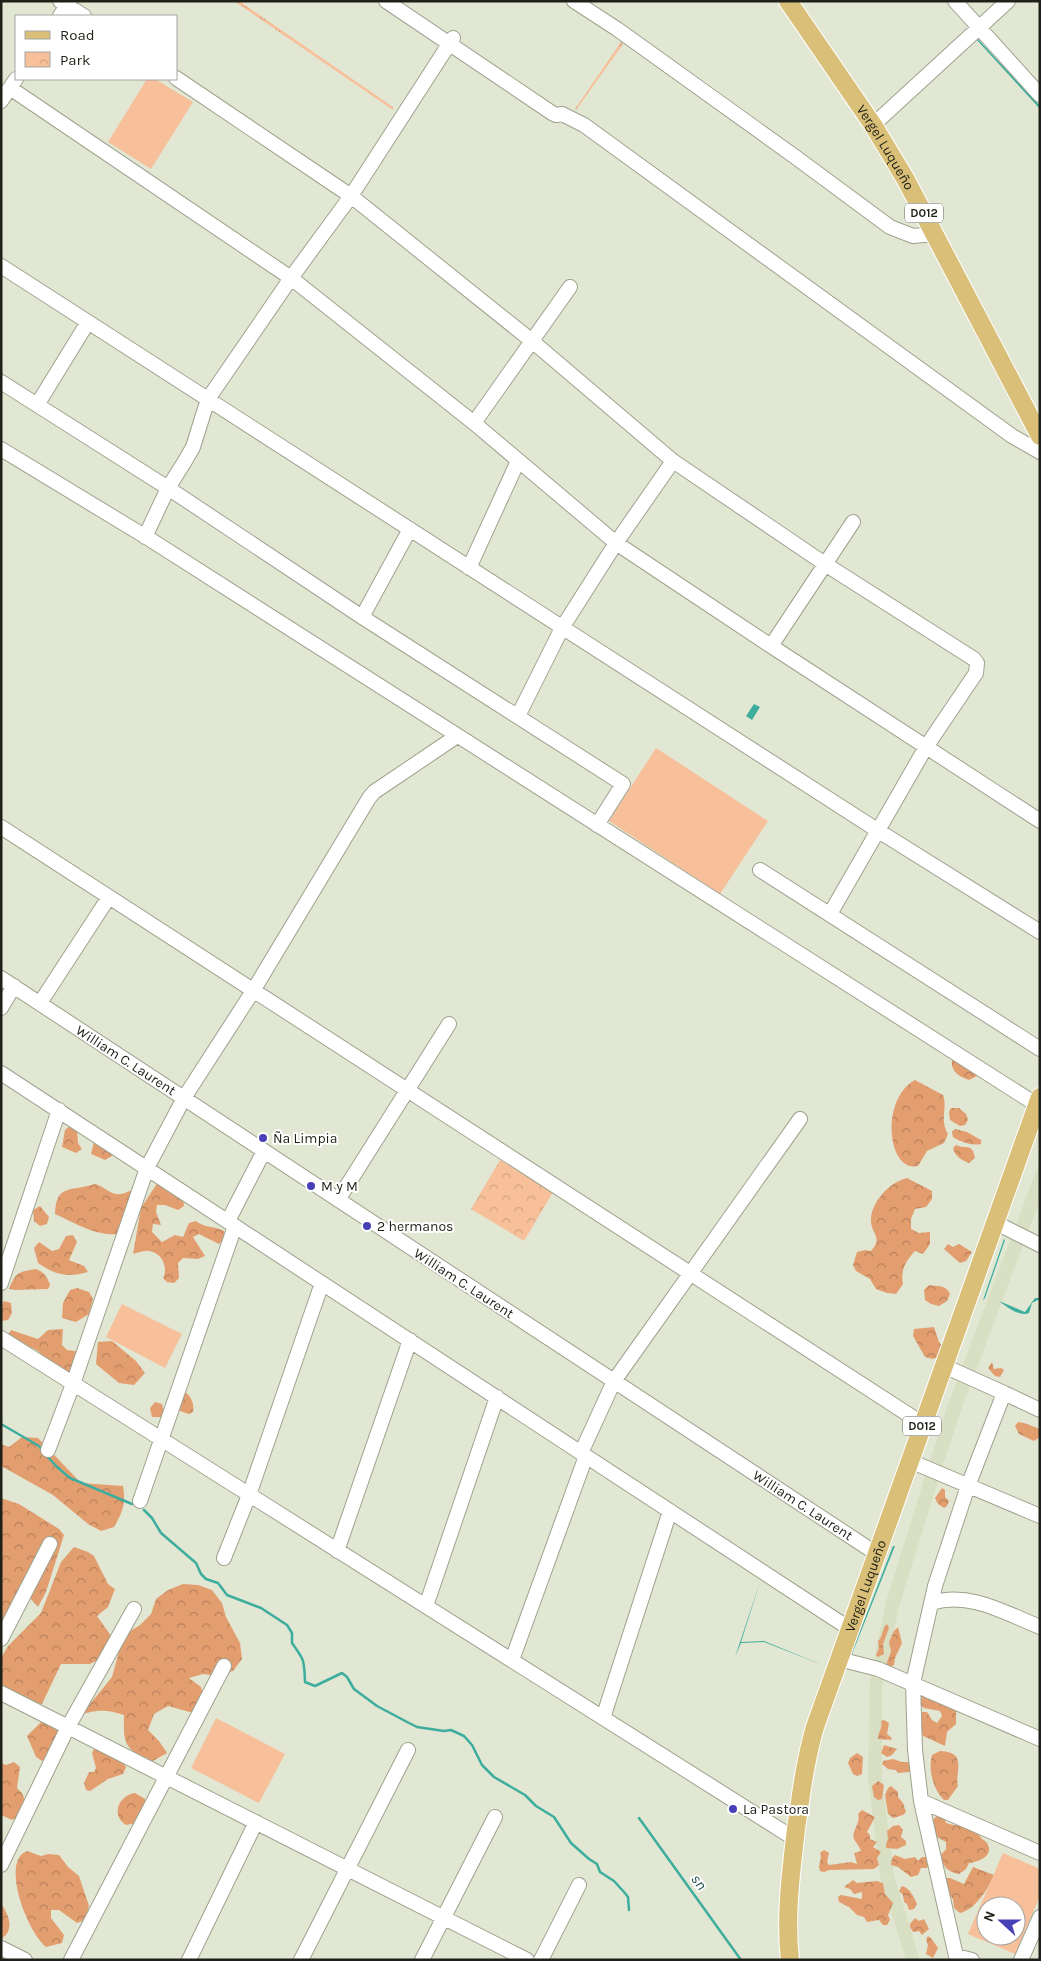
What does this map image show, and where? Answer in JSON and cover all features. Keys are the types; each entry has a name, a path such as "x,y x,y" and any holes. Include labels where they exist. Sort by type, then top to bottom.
{"main road":[{"name":"Vergel Luqueño","path":"788,1 873,125 906,180 1040,436"},
{"name":"D012","path":"996,1223 1038,1101"},
{"name":"Vergel Luqueño","path":"790,1960 788,1901 807,1756 814,1727 996,1223"}],"street":[{"path":"386,1 452,40"},
{"path":"402,1 552,113 556,115 562,114 584,125 1012,436 1040,452"},
{"path":"574,1 617,29 778,144 890,227 913,236 935,234"},
{"path":"955,1 1040,95"},
{"path":"873,125 1008,1"},
{"path":"65,6 82,15"},
{"path":"145,537 168,488 186,462 193,447 208,399 291,278 352,196 452,40"},
{"path":"178,79 352,196 532,341 673,461 825,564 974,659 977,663 976,673 926,747 830,914"},
{"path":"1,101 10,83 291,278 474,423 616,543 1040,821"},
{"path":"1,266 877,830 1040,932"},
{"path":"474,423 570,288"},
{"path":"37,405 88,322"},
{"path":"1,382 168,488 362,617 623,784 597,825"},
{"path":"1,449 145,537 597,825 1038,1101"},
{"path":"469,568 518,461"},
{"path":"518,716 562,628 616,543 673,461"},
{"path":"771,646 853,522"},
{"path":"362,617 410,530"},
{"path":"48,1450 74,1384 147,1168 184,1098 253,991 369,798 374,792 457,736"},
{"path":"1,827 923,1424"},
{"path":"760,870 1040,1049"},
{"path":"40,1003 108,897"},
{"name":"William C. Laurent","path":"1,978 877,1554"},
{"path":"1,1008 14,986"},
{"path":"338,1200 449,1024"},
{"path":"1,1072 850,1629"},
{"path":"1,1283 59,1110"},
{"path":"512,1660 584,1454 614,1381 800,1119"},
{"path":"140,1501 232,1224 264,1151"},
{"path":"996,1223 1040,1245"},
{"path":"224,1558 249,1495 322,1283"},
{"path":"1,1338 795,1839"},
{"path":"337,1550 410,1340"},
{"path":"944,1366 1040,1410"},
{"path":"972,1960 956,1956 921,1800 915,1750 913,1684 935,1586 968,1486 1004,1393"},
{"path":"426,1606 497,1397"},
{"path":"910,1461 1040,1516"},
{"path":"602,1718 670,1511"},
{"path":"1,1639 50,1544"},
{"path":"932,1603 945,1599 976,1602 1040,1627"},
{"path":"1,1865 68,1726 134,1609"},
{"path":"839,1658 878,1669 1040,1739"},
{"path":"71,1960 224,1666"},
{"path":"1,1693 527,1960"},
{"path":"301,1960 408,1750"},
{"path":"921,1800 1040,1853"},
{"path":"422,1960 495,1817"},
{"path":"189,1960 256,1822"},
{"path":"541,1960 579,1885"},
{"path":"1021,1960 1040,1917"},
{"path":"1,1948 25,1960"}],"shaded area":[{"path":"1040,1161 1040,1200 960,1413 899,1607 882,1687 882,1779 894,1876 920,1960 906,1960 880,1876 868,1777 870,1680 886,1602 947,1407"}],"green space":[{"path":"234,1 239,1 393,107 393,110"},
{"path":"621,42 623,44 576,110 575,109"},
{"path":"146,80 157,80 193,102 151,169 108,142"},
{"path":"656,748 768,821 720,894 609,821"},
{"path":"954,1053 979,1069 977,1076 969,1080 960,1076 954,1070 952,1058"},
{"path":"915,1080 943,1095 945,1105 944,1124 948,1134 944,1143 927,1151 918,1166 908,1165 900,1158 894,1147 892,1133 892,1117 896,1102 904,1089"},
{"path":"951,1108 959,1108 966,1114 968,1120 965,1125 960,1126 950,1120 949,1112"},
{"path":"71,1125 77,1129 78,1143 82,1149 76,1153 62,1147 65,1130"},
{"path":"955,1129 967,1132 981,1140 981,1144 970,1144 956,1139 953,1137 952,1132"},
{"path":"101,1139 114,1149 112,1156 105,1160 91,1154 94,1142"},
{"path":"956,1145 971,1148 975,1158 969,1163 961,1159 954,1151 953,1148"},
{"path":"500,1160 553,1192 524,1241 471,1209"},
{"path":"907,1178 932,1191 932,1199 926,1207 915,1209 911,1219 911,1229 919,1233 930,1232 930,1244 923,1254 915,1251 909,1258 903,1270 903,1284 896,1294 887,1293 876,1289 870,1279 856,1271 853,1265 857,1252 871,1251 875,1246 876,1238 871,1219 878,1199 888,1188"},
{"path":"158,1182 183,1198 184,1206 178,1210 165,1205 157,1205 156,1212 161,1225 153,1224 152,1232 162,1242 175,1235 183,1237 189,1223 196,1221 202,1225 224,1231 224,1239 219,1244 199,1234 193,1237 205,1256 198,1259 183,1258 178,1263 179,1278 174,1283 167,1282 163,1278 165,1269 163,1261 157,1254 143,1251 133,1254 141,1208"},
{"path":"95,1184 118,1194 136,1189 124,1233 106,1234 97,1232 79,1226 55,1214 58,1197 66,1190"},
{"path":"40,1206 49,1217 47,1224 40,1226 34,1221 33,1210"},
{"path":"73,1235 77,1242 69,1260 84,1266 88,1272 74,1275 56,1273 38,1263 34,1248 39,1242 52,1251 59,1249 66,1236"},
{"path":"948,1244 953,1247 959,1244 972,1252 966,1261 960,1263 944,1249"},
{"path":"36,1269 46,1277 50,1285 48,1289 9,1289 18,1274"},
{"path":"929,1285 941,1286 946,1289 950,1294 947,1301 939,1306 925,1300 924,1290"},
{"path":"77,1288 89,1292 93,1299 89,1314 76,1322 62,1318 63,1303 70,1290"},
{"path":"4,1301 11,1303 12,1313 8,1320 1,1321 1,1307"},
{"path":"122,1304 182,1334 165,1368 106,1337"},
{"path":"934,1327 939,1342 944,1348 941,1355 933,1359 925,1357 913,1336 914,1329"},
{"path":"63,1329 62,1345 67,1350 82,1352 72,1375 51,1374 39,1352 14,1343 7,1337 11,1330 38,1339 48,1330"},
{"path":"112,1341 136,1361 145,1373 134,1385 119,1383 96,1364 98,1342"},
{"path":"992,1362 994,1369 1001,1368 1004,1370 1000,1377 995,1376 988,1368"},
{"path":"182,1390 193,1402 193,1412 189,1414 180,1411 174,1399"},
{"path":"155,1402 162,1404 165,1417 152,1417 150,1408"},
{"path":"1018,1422 1040,1429 1040,1437 1034,1441 1019,1434 1015,1426"},
{"path":"22,1437 38,1438 81,1483 123,1486 123,1507 114,1527 101,1531 88,1524 53,1495 1,1466 1,1444 9,1447"},
{"path":"942,1488 945,1490 945,1497 949,1501 944,1508 938,1504 935,1498"},
{"path":"1,1498 19,1504 59,1529 64,1535 46,1592 38,1607 30,1598 1,1627"},
{"path":"74,1547 94,1556 108,1584 115,1589 108,1607 97,1616 114,1640 110,1654 90,1664 61,1664 42,1704 12,1697 1,1690 1,1658 8,1646 41,1613 61,1562"},
{"path":"183,1584 198,1585 212,1590 222,1603 226,1617 240,1643 242,1659 233,1671 218,1676 203,1674 189,1678 201,1687 205,1702 197,1714 168,1706 154,1714 148,1730 167,1753 153,1761 137,1753 128,1745 124,1734 124,1715 102,1711 81,1715 112,1677 120,1648 127,1633 140,1625 151,1614 156,1599 168,1590"},
{"path":"887,1624 889,1628 883,1644 884,1654 878,1657 876,1655 879,1648 878,1641"},
{"path":"898,1627 902,1643 894,1665 890,1668 886,1665 891,1651 889,1642"},
{"path":"922,1696 956,1709 956,1724 947,1732 945,1746 923,1736 917,1719 922,1712 927,1712 932,1720 937,1723 942,1716 940,1711 924,1708 920,1704"},
{"path":"216,1718 285,1754 259,1803 191,1768"},
{"path":"884,1720 889,1723 887,1734 892,1738 891,1740 878,1739 881,1721"},
{"path":"48,1721 62,1729 60,1747 42,1761 36,1757 27,1736 41,1722"},
{"path":"884,1745 897,1749 892,1755 887,1757 881,1753"},
{"path":"94,1749 109,1751 126,1767 123,1774 108,1779 90,1791 86,1790 84,1783 89,1772 94,1772 96,1768 92,1753"},
{"path":"940,1751 949,1752 954,1755 958,1764 958,1786 948,1800 944,1800 940,1796 934,1785 931,1773 932,1755"},
{"path":"857,1753 863,1757 862,1774 857,1776 853,1774 848,1763 850,1758"},
{"path":"893,1759 909,1762 913,1768 909,1772 898,1773 896,1770 888,1769 882,1764 883,1761"},
{"path":"14,1762 20,1767 17,1788 22,1793 28,1808 25,1814 12,1820 1,1815 1,1763 6,1765"},
{"path":"878,1781 884,1785 882,1799 878,1800 874,1797 872,1786"},
{"path":"891,1786 898,1792 898,1797 903,1803 906,1812 893,1818 888,1814 885,1795"},
{"path":"135,1793 145,1799 146,1810 137,1823 126,1825 118,1816 119,1806 125,1797"},
{"path":"862,1810 875,1817 867,1832 870,1835 870,1839 877,1842 873,1847 881,1852 877,1858 879,1865 874,1869 820,1871 820,1853 824,1850 829,1853 827,1862 829,1865 851,1862 857,1864 854,1853 861,1851 853,1836 859,1818 858,1814"},
{"path":"939,1813 944,1816 946,1823 973,1829 987,1842 989,1848 987,1855 969,1863 966,1869 959,1874 951,1872 946,1868 940,1856 946,1849 946,1842 935,1836 932,1821"},
{"path":"899,1825 903,1830 901,1837 906,1841 906,1845 897,1849 886,1848 887,1831 893,1826"},
{"path":"27,1851 41,1856 48,1854 59,1855 68,1867 79,1876 89,1906 85,1920 77,1923 59,1910 51,1910 51,1918 64,1935 62,1943 46,1947 31,1927 25,1913 16,1882 16,1868 19,1857"},
{"path":"1003,1853 1040,1869 1040,1896 1026,1928 1026,1896 984,1896"},
{"path":"895,1855 905,1859 915,1857 918,1861 922,1857 926,1857 930,1863 927,1868 921,1868 918,1875 911,1877 898,1867 891,1865 892,1858"},
{"path":"973,1867 994,1875 982,1896 976,1896 976,1903 971,1908 960,1913 954,1908 953,1899 944,1889 944,1878 950,1878 964,1884"},
{"path":"853,1880 857,1883 877,1881 883,1883 885,1894 893,1903 888,1915 890,1920 887,1925 883,1925 879,1920 867,1922 864,1917 857,1915 849,1907 839,1902 838,1897 841,1895 862,1899 862,1892 854,1894 850,1889 844,1887"},
{"path":"902,1886 915,1899 917,1904 914,1909 909,1910 904,1902 903,1895 899,1891"},
{"path":"1,1904 8,1917 9,1927 8,1932 1,1939"},
{"path":"976,1915 976,1937 968,1934"},
{"path":"915,1918 919,1921 924,1919 929,1929 922,1935 919,1931 913,1932 910,1927"},
{"path":"928,1936 938,1948 933,1958 926,1954 928,1945 926,1939"},
{"path":"996,1946 1018,1946 1015,1954"}],"water":[{"path":"976,39 1040,106 1040,109"},
{"path":"754,704 760,707 752,720 746,716"},
{"path":"1004,1239 1005,1240 983,1300"},
{"path":"1035,1298 1040,1298 1040,1300 1032,1303 1029,1313 1025,1314 1013,1311 999,1301 1025,1312"},
{"path":"893,1546 895,1546 851,1654"},
{"path":"761,1579 741,1642 764,1641 825,1666 764,1642 741,1643 735,1657"}],"waterway":[{"path":"1,1424 39,1446 43,1451"},
{"path":"47,1456 70,1478 132,1504"},
{"path":"144,1510 152,1518 161,1533 196,1563 201,1574 206,1579 218,1583 227,1595 261,1608 287,1625 292,1633 292,1643 303,1661 305,1682 315,1686 342,1673 347,1677 354,1689 377,1706 409,1723 417,1727 444,1731 451,1730 464,1736 472,1745 482,1765 494,1777 525,1795 536,1806 554,1817 571,1843 597,1864 600,1872 614,1881 624,1892 628,1897 629,1910"},
{"name":"sn","path":"639,1818 741,1960"}],"place":[{"name":"Ña Limpia","path":"263,1138"},
{"name":"M y M","path":"311,1186"},
{"name":"2 hermanos","path":"367,1226"},
{"name":"La Pastora","path":"733,1809"}]}
